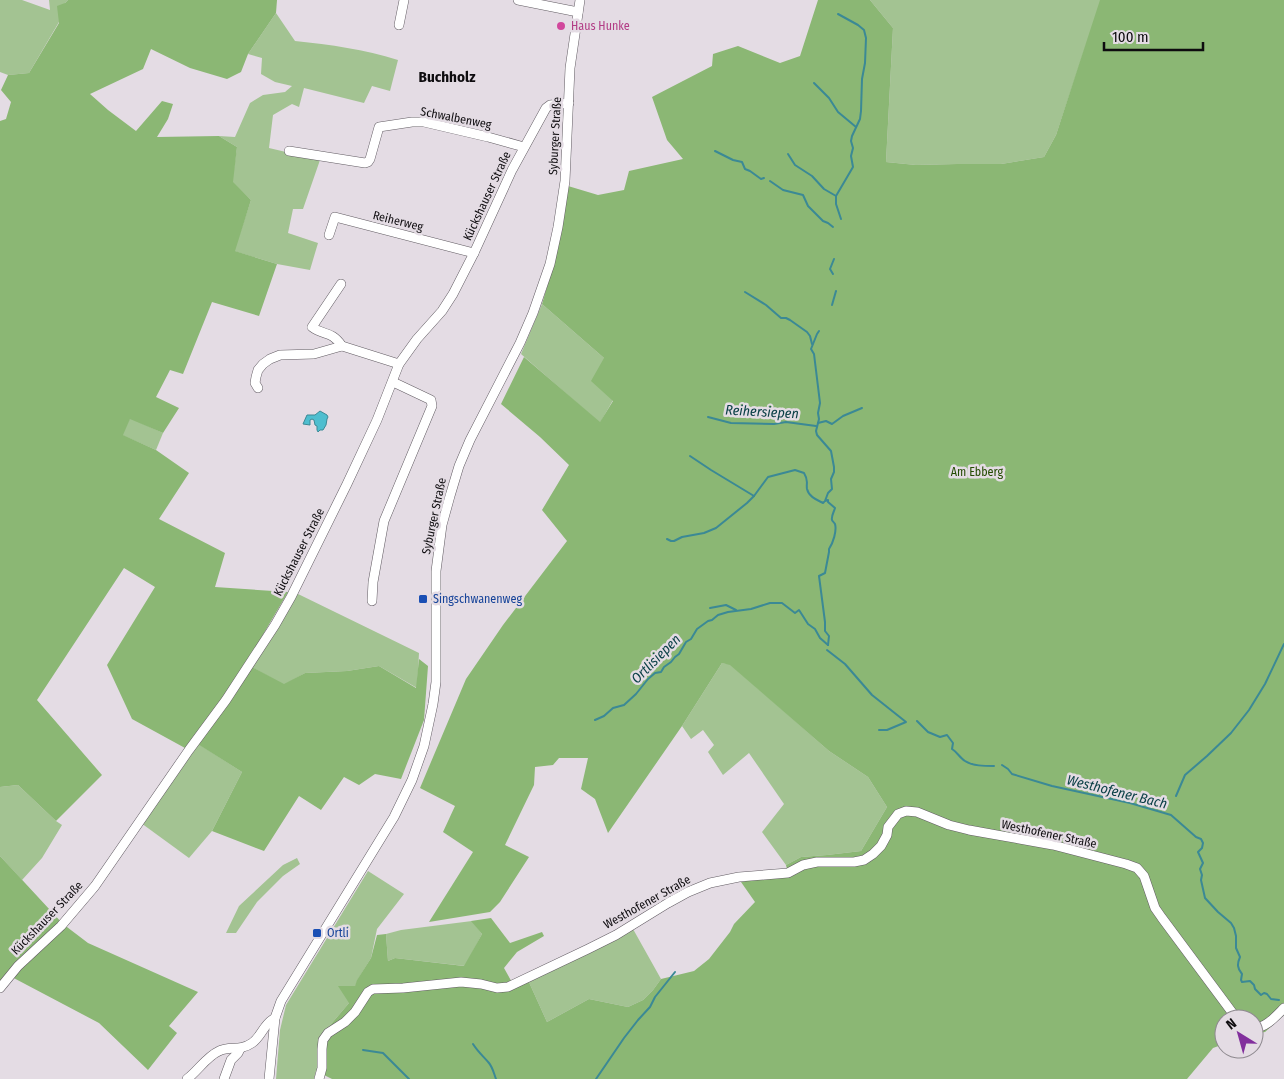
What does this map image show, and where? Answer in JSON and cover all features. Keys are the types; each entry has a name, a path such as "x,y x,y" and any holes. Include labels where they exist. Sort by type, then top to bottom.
{"street":[{"path":"399,25 404,0"},
{"path":"518,0 578,12"},
{"name":"Syburger Straße","path":"269,1079 275,1018 281,1001 394,817 420,761 434,704 437,664 437,563 445,511 464,453 533,314 554,245 565,181 570,68 580,0"},
{"name":"Kückshauser Straße","path":"0,988 18,966 61,926 95,886 252,662 291,597 374,428 399,364 417,339 448,303 474,253 504,185 546,108 550,105 569,103"},
{"name":"Schwalbenweg","path":"289,151 365,163 370,159 379,127 412,122 435,124 524,147"},
{"name":"Reiherweg","path":"329,235 334,217 474,253"},
{"path":"341,284 312,327 330,334 342,346"},
{"path":"258,388 255,383 258,370 270,359 280,355 314,354 342,346 399,364"},
{"path":"372,601 373,582 384,521 433,403 393,382"},
{"name":"Westhofener Straße","path":"319,1079 322,1068 324,1040 328,1033 345,1022 368,992 461,982 497,988 508,987 616,935 668,902 710,883 739,877 788,873 803,865 817,862 854,862 864,860 881,846 887,836 888,827 898,814 906,811 917,812 949,825 969,830 1053,845 1136,868 1144,876 1155,908 1230,1009"},
{"path":"1264,1025 1284,1008"},
{"path":"224,1079 231,1060 242,1048 253,1042 267,1024 275,1018"},
{"path":"187,1079 212,1055 221,1050 242,1048"}],"green space":[{"path":"0,0 22,0 50,10 49,0 68,0 65,3 59,22 29,73 8,75 0,72"},
{"path":"68,0 277,0 276,13 248,54 241,72 227,79 190,68 151,49 143,69 90,94 136,131 162,101 173,104 168,119 157,137 219,136 237,147 233,182 251,200 235,251 277,264 259,316 212,302 183,374 170,370 156,397 179,408 163,433 130,419 123,435 156,450 189,473 159,519 225,553 215,587 288,592 247,662 254,668 284,684 305,673 347,671 379,666 416,688 419,659 428,666 424,720 401,779 375,774 359,785 344,777 321,810 299,796 264,851 212,831 242,772 193,741 185,748 132,719 107,665 155,587 124,568 37,700 102,775 56,821 18,785 0,787 0,121 6,119 11,102 1,90 8,75 29,73 59,23 57,6"},
{"name":"Am Ebberg","path":"818,0 870,0 893,28 886,162 916,165 1001,164 1044,157 1056,135 1100,0 1284,0 1284,1015 1264,1032 1264,1009 1214,1009 1214,1048 1187,1079 332,1079 316,1071 326,1030 349,1003 338,986 355,986 371,958 377,935 386,934 388,961 395,958 464,966 482,934 471,921 491,918 510,943 542,932 544,936 517,952 504,968 514,986 528,980 547,1022 589,999 628,1007 643,1000 661,979 694,971 709,959 734,924 755,902 741,882 788,873 786,865 801,857 861,851 887,807 868,777 829,751 730,665 722,663 682,726 608,833 595,799 581,789 588,758 559,758 553,765 535,767 534,785 505,845 529,857 500,902 490,912 429,922 473,852 443,832 455,806 420,788 466,679 503,625 567,541 542,510 569,465 501,404 524,357 600,422 613,401 591,381 604,358 542,304 554,263 568,186 598,195 624,190 629,171 683,159 667,140 652,97 712,66 713,54 738,46 780,63 800,56"},
{"path":"870,0 1101,0 1056,135 1044,157 1001,164 916,165 886,162 893,28"},
{"path":"276,13 295,41 360,50 398,60 390,91 372,86 364,103 304,88 299,107 292,104 273,115 269,148 320,160 303,209 293,209 288,233 318,243 310,270 277,264 234,251 251,200 232,182 237,147 219,136 235,137 250,103 263,95 285,92 292,86 275,82 261,74 262,58 248,54"},
{"path":"542,304 604,358 613,400 600,423 521,354"},
{"path":"130,418 163,433 156,450 122,435"},
{"path":"296,593 419,653 417,688 379,666 347,671 305,673 284,685 252,667"},
{"path":"722,663 730,664 829,751 868,777 887,807 861,851 801,857 786,865 762,832 784,804 749,753 723,775 708,752 714,745 703,730 691,739 682,726"},
{"path":"197,743 242,772 212,831 189,858 141,823"},
{"path":"18,785 62,825 42,858 22,880 0,856 0,787"},
{"path":"0,856 63,924 88,943 198,992 169,1026 177,1033 148,1070 99,1023 8,975 0,984"},
{"path":"297,858 300,864 283,876 257,902 236,933 226,933 239,906 283,865"},
{"path":"368,871 404,894 377,929 371,958 358,979 349,1003 326,1030 314,1079 276,1079 280,1030 286,1005"},
{"path":"472,921 482,934 465,966 395,958 388,961 386,934 401,930"},
{"path":"633,929 661,979 653,990 643,1000 628,1007 589,999 547,1022 528,980"}],"water":[{"path":"320,411 328,417 323,430 318,432 317,426 312,419 310,420 310,425 303,424 307,415 315,415"}],"waterway":[{"name":"Westhofener Bach","path":"838,14 864,30 866,38 860,119 851,141 853,167 836,196 836,204 841,219"},
{"path":"814,83 829,98 838,112 856,127"},
{"path":"715,151 733,160 742,162 745,169 761,179 764,178"},
{"path":"788,154 795,165 812,176 824,189 836,196"},
{"path":"770,181 783,190 803,195 808,206 823,221 833,227"},
{"name":"Westhofener Bach","path":"833,274 830,269 834,259"},
{"name":"Westhofener Bach","path":"832,305 836,291"},
{"path":"745,292 766,305 781,318 790,320 807,332 812,344"},
{"name":"Westhofener Bach","path":"819,331 811,349 814,354 820,403 816,431 817,435 831,451 834,467 831,479 832,489 825,501 828,500 835,508 832,516 835,524 835,533 829,549 825,573 819,576 825,631 829,636 828,645"},
{"path":"818,423 826,421 832,424 843,416 862,408"},
{"name":"Reihersiepen","path":"708,417 731,423 774,424 786,422 816,426"},
{"path":"690,456 754,496"},
{"path":"667,539 674,541 716,528 747,503 768,477 795,470 804,473 807,489 810,494 824,502"},
{"name":"Ortlisiepen","path":"595,720 604,716 613,708 624,705 648,679 655,673 661,672 679,654 697,629 718,615 751,609 770,603 782,603 795,613 799,610 808,624 815,629 820,638 828,645"},
{"path":"710,608 726,605 736,610"},
{"path":"1176,796 1185,775 1231,733 1249,710 1265,684 1284,644"},
{"name":"Westhofener Bach","path":"827,650 845,664 872,695 906,722 887,730 879,730"},
{"name":"Westhofener Bach","path":"917,721 928,732 940,737 947,735 953,743 952,749 968,763 994,766"},
{"name":"Westhofener Bach","path":"1002,765 1012,774 1052,786 1130,803 1171,815 1196,837 1201,839 1203,843 1202,848 1198,852 1203,863 1200,869 1205,898 1234,928 1236,948 1240,957 1238,966 1242,974 1241,980 1242,982 1250,981 1261,995 1264,993 1271,999 1279,1000"},
{"path":"596,1079 624,1038 650,1007 655,997 675,972"},
{"path":"473,1044 490,1065 496,1079"},
{"path":"363,1050 383,1053 409,1079"}],"place":[{"name":"Haus Hunke","path":"561,26"},
{"name":"Singschwanenweg","path":"423,599"},
{"name":"Ortli","path":"317,933"}],"district":[{"name":"Buchholz","path":"447,77"}]}
